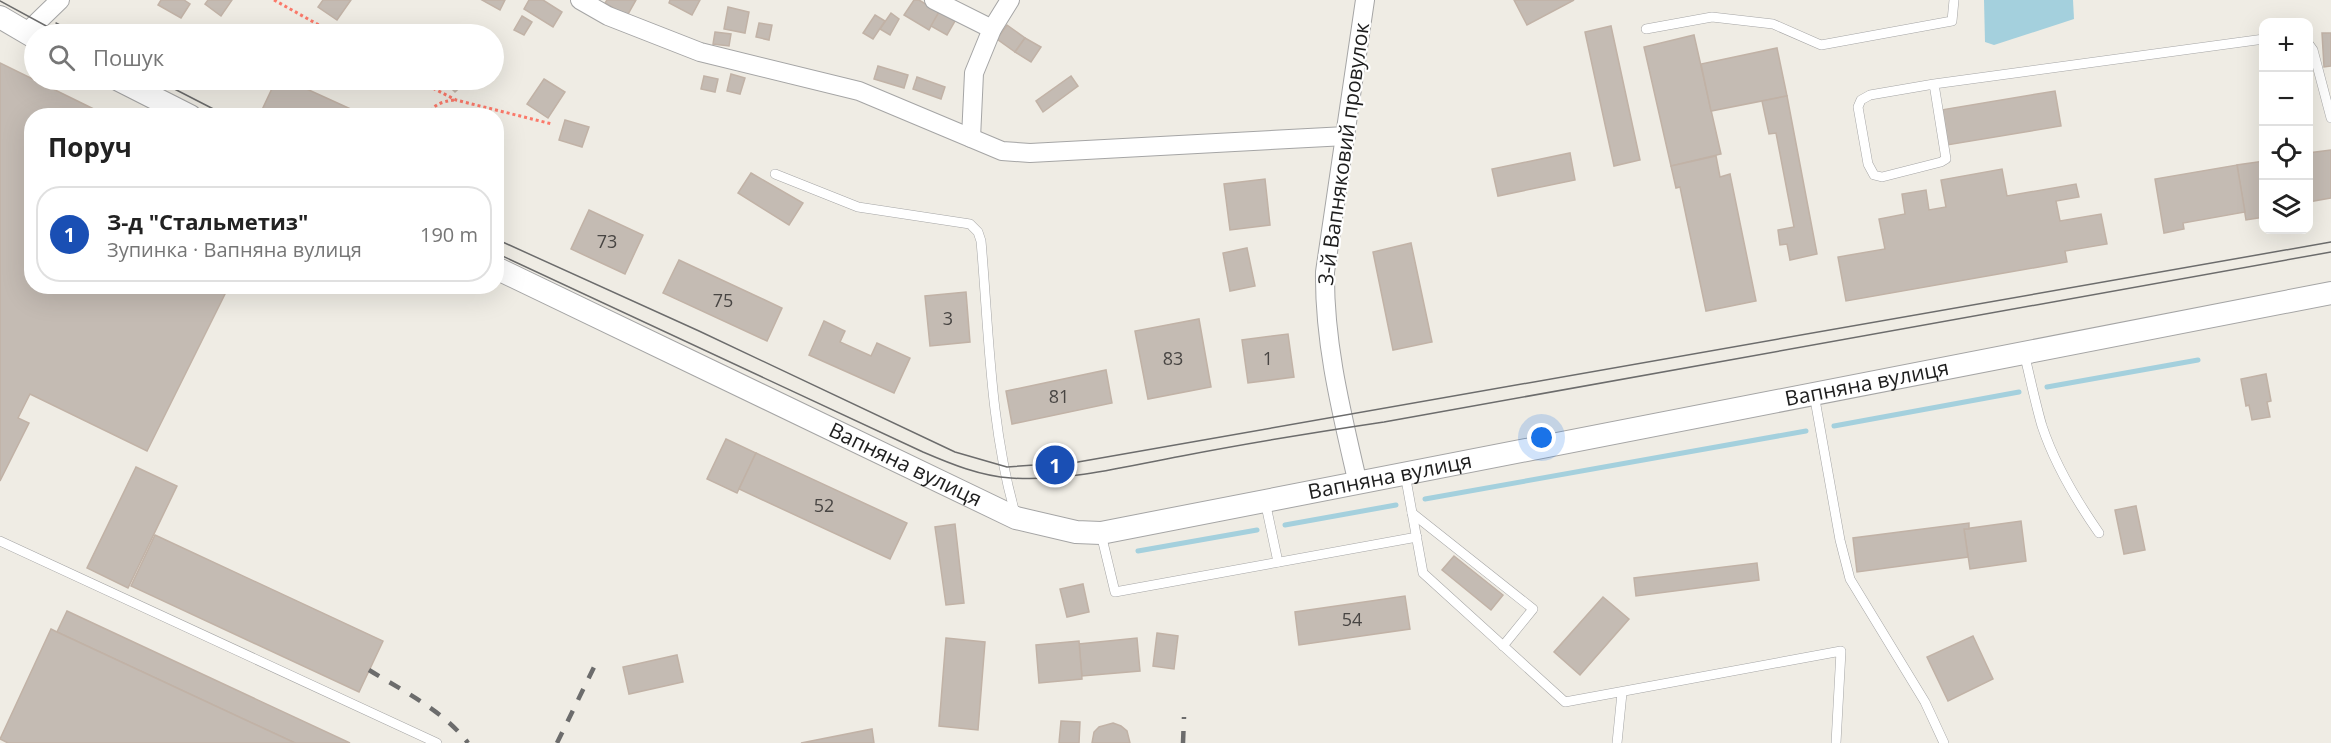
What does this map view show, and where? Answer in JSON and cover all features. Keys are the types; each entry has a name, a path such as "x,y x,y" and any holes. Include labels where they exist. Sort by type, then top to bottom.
{"street":[{"path":"39,24 60,0"},
{"path":"580,0 608,16 700,52 859,91 1002,151 1030,153 1346,136"},
{"path":"934,0 992,29"},
{"path":"971,138 974,72 992,29 1010,0"},
{"name":"3-й Вапняковий провулок","path":"1358,484 1336,387 1325,310 1325,272 1365,0"},
{"path":"0,17 24,31"},
{"path":"139,90 174,108"},
{"name":"Вапняна вулиця","path":"504,272 1016,518 1076,532 1101,533 2331,293"}],"lane":[{"path":"1646,29 1712,17 1773,24 1821,45 1952,21 1954,0"},
{"path":"1934,84 1946,159 1882,177 1874,175 1868,164 1858,107 1862,100 1870,95 1934,84 2259,40"},
{"path":"2313,50 2331,118"},
{"path":"775,174 858,207 970,224 978,232 981,241 993,394 1005,477 1016,518"},
{"path":"2024,353 2042,425 2054,457 2076,500 2099,533"},
{"path":"1814,394 1840,540 1850,579 1925,702 1944,743"},
{"path":"1405,474 1423,573 1565,702 1841,651 1836,743"},
{"path":"1265,501 1278,562"},
{"path":"1412,513 1533,609 1503,646"},
{"path":"1101,533 1115,592 1417,537"},
{"path":"0,541 437,743"},
{"path":"1617,743 1622,693"}],"path":[{"path":"274,0 317,24"},
{"path":"436,90 456,100 488,108"},
{"path":"432,108 441,102 456,100"},
{"path":"504,112 552,124"}],"water":[{"path":"1984,0 2073,0 2074,19 1994,45 1985,42"}],"building":[{"path":"161,0 184,0 190,4 181,18 158,5"},
{"path":"208,0 232,0 221,16 205,4"},
{"path":"323,0 351,0 337,20 318,7"},
{"path":"482,0 505,0 500,10"},
{"path":"529,0 543,0 562,12 553,27 524,9"},
{"path":"607,0 636,0 627,16 605,3"},
{"path":"670,0 700,0 692,15 669,3"},
{"path":"914,0 919,0 939,12 929,30 904,15"},
{"path":"1514,0 1574,0 1527,25"},
{"path":"728,7 749,12 745,33 724,29"},
{"path":"939,12 955,21 947,35 931,26"},
{"path":"891,13 899,19 890,35 880,29"},
{"path":"875,15 885,21 873,39 863,33"},
{"path":"522,16 532,22 524,35 514,30"},
{"path":"759,23 772,25 769,40 756,37"},
{"path":"1007,25 1025,38 1015,52 997,39"},
{"path":"1611,26 1640,160 1614,166 1585,32"},
{"path":"715,32 731,34 729,46 713,44"},
{"path":"2322,33 2331,33 2331,66 2324,67"},
{"path":"1694,35 1721,154 1671,166 1644,47"},
{"path":"1025,38 1041,47 1031,62 1015,52"},
{"path":"1777,48 1787,96 1711,111 1701,64"},
{"path":"0,63 24,75 24,90 55,90 92,108 24,108 24,294 225,294 147,451 30,394 18,418 29,423 0,481"},
{"path":"878,66 908,75 904,88 874,79"},
{"path":"731,74 745,78 740,94 727,91"},
{"path":"704,76 718,79 715,92 701,89"},
{"path":"1071,76 1078,86 1043,112 1036,101"},
{"path":"917,77 945,87 941,99 913,89"},
{"path":"544,79 565,92 548,118 527,104"},
{"path":"271,90 309,90 348,108 263,108"},
{"path":"2055,91 2061,126 1947,145 1941,110"},
{"path":"1787,96 1817,254 1790,260 1787,244 1780,245 1778,230 1794,227 1776,133 1769,134 1762,101"},
{"path":"565,120 589,127 582,147 559,140"},
{"path":"2331,150 2331,198 2313,201 2313,152"},
{"path":"1570,153 1575,180 1498,196 1492,169"},
{"path":"1716,156 1720,177 1730,174 1756,301 1706,311 1680,187 1676,188 1671,166"},
{"path":"2259,162 2259,218 2246,220 2237,165"},
{"path":"2237,165 2245,212 2183,223 2184,229 2164,233 2155,179"},
{"path":"2002,169 2007,196 2076,184 2079,197 2056,201 2060,221 2101,214 2107,244 2065,251 2067,262 1846,301 1838,257 1885,249 1879,219 1905,214 1902,194 1926,190 1929,210 1946,207 1941,180"},
{"path":"751,173 803,203 789,225 738,193"},
{"path":"1265,179 1270,225 1230,230 1224,184"},
{"path":"589,210 643,235 625,274 571,249"},
{"path":"1411,243 1432,342 1393,350 1373,252"},
{"path":"1247,248 1255,286 1230,291 1223,253"},
{"path":"679,260 782,308 767,341 663,293"},
{"path":"966,292 970,342 930,346 925,296"},
{"path":"1199,319 1211,387 1148,399 1135,331"},
{"path":"824,321 845,331 840,342 871,356 877,343 910,358 894,393 809,355"},
{"path":"1288,334 1294,377 1248,383 1242,340"},
{"path":"1106,370 1112,403 1012,424 1006,391"},
{"path":"2266,374 2271,401 2267,402 2270,417 2252,420 2249,405 2246,406 2241,379"},
{"path":"726,439 756,453 737,493 707,479"},
{"path":"756,453 907,523 890,559 739,489"},
{"path":"136,467 177,486 128,588 87,568"},
{"path":"2136,506 2145,550 2124,554 2115,510"},
{"path":"2021,521 2026,561 1970,569 1964,529"},
{"path":"1969,523 1969,529 1964,529 1968,557 1857,572 1853,538"},
{"path":"955,524 964,603 946,605 935,527"},
{"path":"155,535 383,641 359,692 131,586"},
{"path":"1454,556 1503,595 1491,610 1442,570"},
{"path":"1757,563 1759,580 1636,596 1634,578"},
{"path":"1083,584 1089,612 1067,617 1060,589"},
{"path":"1405,596 1410,629 1299,645 1295,612"},
{"path":"1603,597 1629,619 1580,675 1554,652"},
{"path":"67,611 350,743 295,743 57,632"},
{"path":"51,629 295,743 8,743 0,739"},
{"path":"1157,633 1178,636 1174,669 1153,666"},
{"path":"1973,636 1993,679 1948,701 1927,657"},
{"path":"946,638 985,642 978,730 939,726"},
{"path":"1137,638 1140,671 1082,676 1079,644"},
{"path":"1079,641 1082,679 1039,683 1036,645"},
{"path":"677,655 683,682 629,694 623,667"},
{"path":"1061,721 1080,722 1079,743 1059,743"},
{"path":"1113,723 1127,731 1130,743 1092,743 1094,732 1099,727"},
{"path":"872,729 874,743 801,743"}],"waterway":[{"path":"2047,387 2198,360"},
{"path":"1834,426 2019,392"},
{"path":"1425,499 1806,431"},
{"path":"1285,525 1396,505"},
{"path":"1138,551 1257,530"}],"tram line":[{"path":"0,1 43,24"},
{"path":"176,90 211,108"},
{"path":"504,243 699,331 955,452 1007,467 1078,462 2331,242"},
{"path":"504,257 934,456 988,475 1032,479 1097,472 1384,422 2331,252"}],"railway":[{"path":"557,743 598,659"},
{"path":"369,670 435,711 468,743"},
{"path":"1183,743 1184,717"}],"place":[{"name":"З-д \"Стальметиз\"","path":"1055,465"}]}
